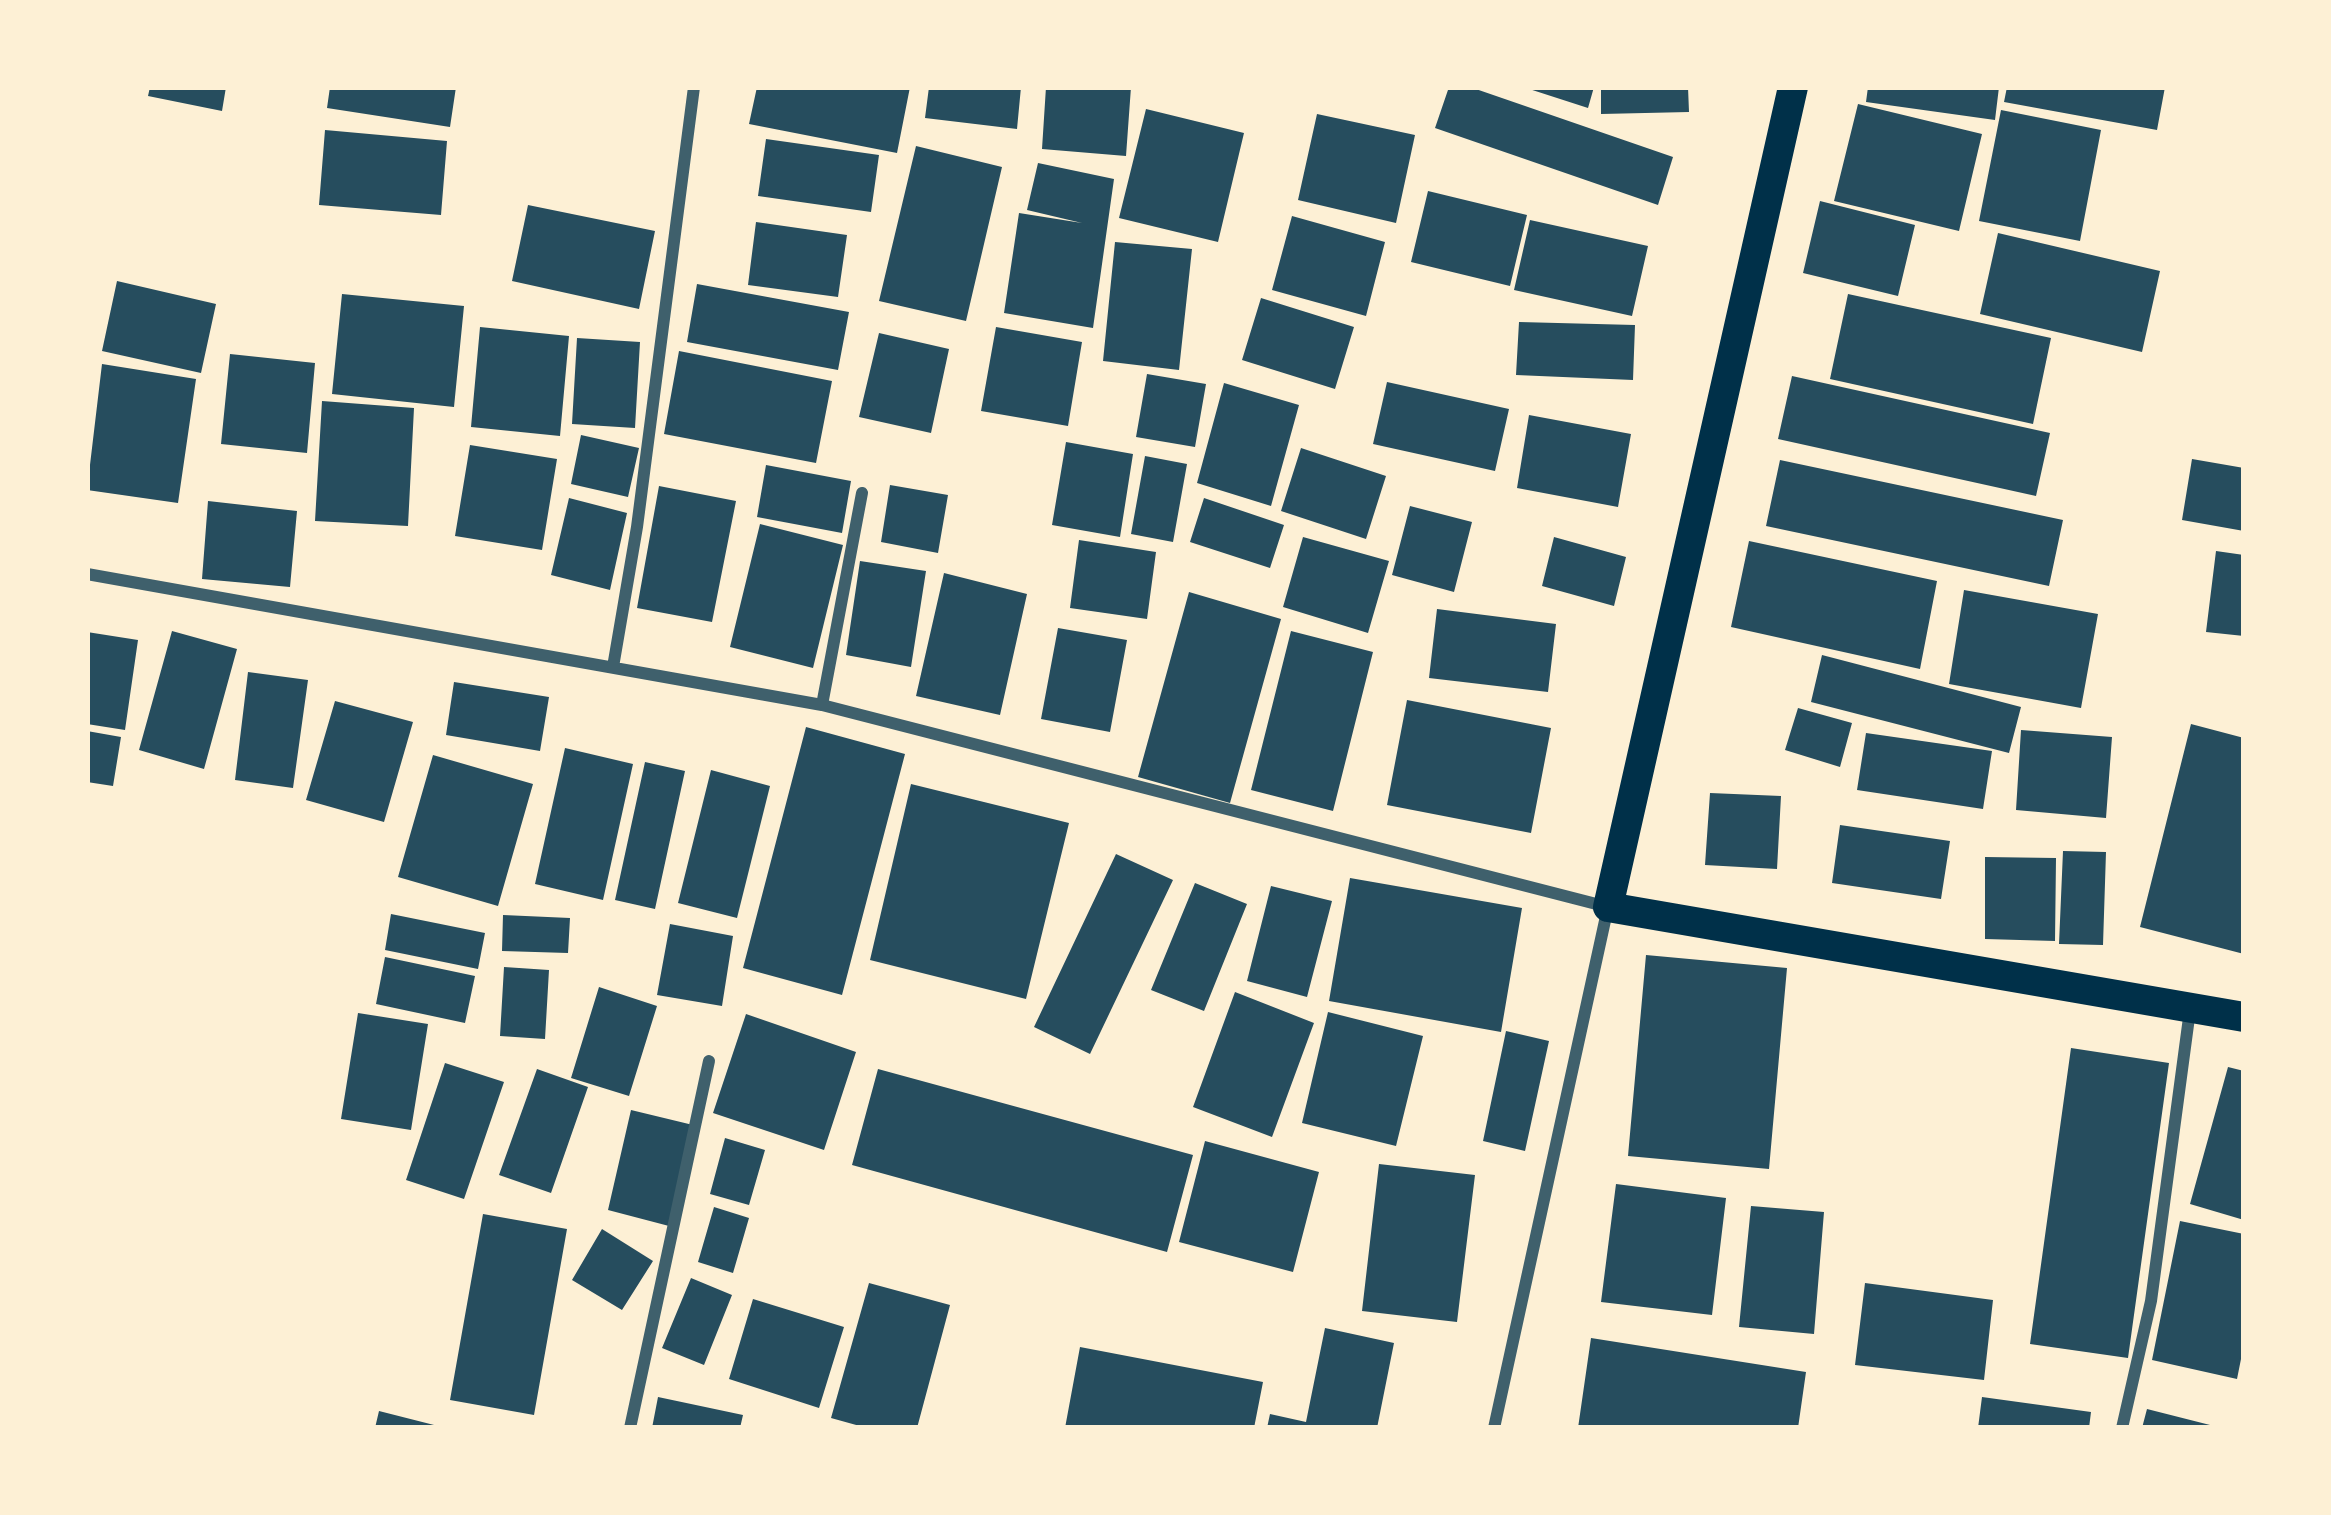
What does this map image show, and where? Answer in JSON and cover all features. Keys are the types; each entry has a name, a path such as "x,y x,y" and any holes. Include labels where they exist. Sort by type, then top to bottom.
{"main road":[{"path":"1793,87 1608,908 2244,1017"}],"street":[{"path":"613,667 637,527 694,87"},
{"path":"822,705 862,493"},
{"path":"87,574 822,705 1608,908 1494,1428"},
{"path":"2122,1428 2151,1301 2191,1010"},
{"path":"630,1428 709,1061"}],"building":[{"path":"150,87 226,87 222,111 148,96"},
{"path":"330,87 456,87 450,127 327,108"},
{"path":"757,87 910,87 897,153 749,124"},
{"path":"929,87 1021,87 1017,129 925,118"},
{"path":"1046,87 1131,87 1126,156 1042,149"},
{"path":"1449,87 1470,87 1673,157 1658,205 1435,128"},
{"path":"1523,87 1594,87 1588,108"},
{"path":"1601,87 1688,87 1689,112 1601,114"},
{"path":"1868,87 1999,87 1995,120 1866,102"},
{"path":"2007,87 2165,87 2157,130 2004,102"},
{"path":"1858,104 1982,134 1959,231 1834,201"},
{"path":"1146,109 1244,133 1218,242 1119,218"},
{"path":"2001,110 2101,130 2080,241 1979,221"},
{"path":"1317,114 1415,135 1396,223 1298,200"},
{"path":"325,130 447,141 441,215 319,205"},
{"path":"766,139 879,155 871,212 758,196"},
{"path":"916,146 1002,167 966,321 879,301"},
{"path":"1038,163 1114,179 1093,328 1004,313 1019,213 1082,223 1027,210"},
{"path":"1428,191 1527,215 1510,286 1411,262"},
{"path":"1820,201 1915,225 1898,296 1803,273"},
{"path":"528,205 655,231 639,309 512,281"},
{"path":"1292,216 1385,242 1366,316 1272,290"},
{"path":"1530,220 1648,246 1632,316 1514,290"},
{"path":"756,222 847,235 838,297 748,285"},
{"path":"1998,233 2160,271 2142,352 1980,314"},
{"path":"1115,242 1192,249 1179,370 1103,361"},
{"path":"117,281 216,304 201,373 102,351"},
{"path":"697,284 849,312 838,370 687,342"},
{"path":"342,294 464,306 454,407 332,394"},
{"path":"1848,294 2051,338 2033,424 1830,379"},
{"path":"1261,298 1354,327 1335,389 1242,360"},
{"path":"1519,322 1635,325 1633,380 1516,375"},
{"path":"480,327 569,336 560,436 471,427"},
{"path":"996,327 1082,342 1068,426 981,411"},
{"path":"879,333 949,349 931,433 859,417"},
{"path":"577,338 640,342 635,428 572,424"},
{"path":"679,351 832,381 816,463 664,434"},
{"path":"230,354 315,363 307,453 221,444"},
{"path":"102,364 196,379 178,503 87,490"},
{"path":"1147,374 1206,384 1195,447 1136,437"},
{"path":"1792,376 2050,433 2036,496 1778,439"},
{"path":"1387,382 1509,409 1495,471 1373,444"},
{"path":"1224,383 1299,405 1271,506 1197,483"},
{"path":"322,401 414,408 408,526 315,521"},
{"path":"1529,415 1631,434 1618,507 1517,488"},
{"path":"581,435 639,448 628,497 571,484"},
{"path":"1066,442 1133,454 1120,537 1052,525"},
{"path":"470,445 557,459 542,550 455,536"},
{"path":"1301,448 1386,476 1366,539 1281,511"},
{"path":"1145,456 1187,464 1173,542 1131,534"},
{"path":"2192,459 2244,468 2244,531 2182,520"},
{"path":"1780,460 2063,520 2049,586 1766,526"},
{"path":"766,465 851,481 842,533 757,517"},
{"path":"890,485 948,495 938,553 881,542"},
{"path":"659,486 736,501 712,622 637,608"},
{"path":"569,498 627,513 610,590 551,575"},
{"path":"1204,498 1284,525 1270,568 1190,542"},
{"path":"208,501 297,511 290,587 202,579"},
{"path":"1410,506 1472,522 1454,592 1392,575"},
{"path":"760,524 843,545 813,668 730,647"},
{"path":"1303,537 1389,561 1368,633 1283,607"},
{"path":"1554,537 1626,557 1614,606 1542,586"},
{"path":"1079,540 1156,552 1147,619 1070,608"},
{"path":"1749,541 1937,581 1920,669 1731,627"},
{"path":"2216,551 2244,555 2244,636 2206,632"},
{"path":"860,561 926,571 911,667 846,655"},
{"path":"944,573 1027,594 1000,715 916,696"},
{"path":"1964,590 2098,614 2081,708 1949,684"},
{"path":"1189,592 1281,619 1230,803 1138,777"},
{"path":"1437,609 1556,624 1548,692 1429,678"},
{"path":"1058,628 1127,640 1110,732 1041,719"},
{"path":"172,631 237,649 204,769 139,750"},
{"path":"1291,631 1373,652 1333,811 1251,790"},
{"path":"87,632 138,640 125,730 87,724"},
{"path":"1822,655 2021,707 2009,753 1811,702"},
{"path":"248,672 308,680 293,788 235,780"},
{"path":"454,682 549,697 540,751 446,735"},
{"path":"1407,700 1551,728 1531,833 1387,805"},
{"path":"335,701 413,722 384,822 306,800"},
{"path":"1798,708 1852,723 1840,767 1785,750"},
{"path":"2191,724 2244,738 2244,954 2140,927"},
{"path":"806,727 905,754 842,995 743,968"},
{"path":"2021,730 2112,737 2106,818 2016,810"},
{"path":"87,731 121,737 113,786 87,782"},
{"path":"1866,733 1992,751 1983,809 1857,790"},
{"path":"565,748 633,764 603,900 535,884"},
{"path":"433,755 533,784 498,906 398,877"},
{"path":"645,762 685,771 655,909 615,900"},
{"path":"711,770 770,786 737,918 678,903"},
{"path":"911,784 1069,823 1026,999 870,960"},
{"path":"1710,793 1781,796 1777,869 1705,865"},
{"path":"1840,825 1950,841 1941,899 1832,883"},
{"path":"2063,851 2106,852 2103,945 2059,944"},
{"path":"1116,854 1173,880 1090,1054 1034,1027"},
{"path":"1985,857 2056,858 2055,941 1985,939"},
{"path":"1350,878 1522,908 1501,1032 1329,1001"},
{"path":"1195,883 1247,904 1204,1011 1151,990"},
{"path":"1271,886 1332,901 1307,997 1247,981"},
{"path":"391,914 485,933 478,969 385,950"},
{"path":"503,915 570,918 568,953 502,951"},
{"path":"670,924 733,936 722,1006 657,995"},
{"path":"1646,955 1787,968 1769,1169 1628,1156"},
{"path":"385,957 475,976 465,1023 376,1004"},
{"path":"504,967 549,970 545,1039 500,1036"},
{"path":"599,987 657,1006 629,1096 571,1078"},
{"path":"1235,992 1314,1023 1272,1137 1193,1107"},
{"path":"1328,1012 1423,1036 1396,1146 1302,1123"},
{"path":"358,1013 428,1024 411,1130 341,1119"},
{"path":"746,1014 856,1052 824,1150 713,1113"},
{"path":"1506,1031 1549,1041 1525,1151 1483,1141"},
{"path":"2071,1048 2169,1063 2128,1358 2030,1344"},
{"path":"445,1063 504,1082 464,1199 406,1180"},
{"path":"2228,1067 2244,1071 2244,1220 2190,1204"},
{"path":"537,1069 588,1087 551,1193 499,1175"},
{"path":"878,1069 1193,1155 1167,1252 852,1165"},
{"path":"631,1110 693,1125 669,1226 608,1210"},
{"path":"725,1138 765,1150 749,1205 710,1194"},
{"path":"1205,1141 1319,1172 1293,1272 1179,1242"},
{"path":"1379,1164 1475,1175 1457,1322 1362,1311"},
{"path":"1616,1184 1726,1198 1712,1315 1601,1302"},
{"path":"1751,1206 1824,1212 1814,1334 1739,1327"},
{"path":"714,1207 749,1218 733,1273 698,1262"},
{"path":"483,1214 567,1229 534,1415 450,1400"},
{"path":"2180,1221 2244,1234 2244,1344 2237,1379 2152,1360"},
{"path":"602,1229 653,1261 622,1310 572,1280"},
{"path":"691,1278 732,1295 704,1365 662,1348"},
{"path":"869,1283 950,1305 917,1428 867,1428 831,1418"},
{"path":"1865,1283 1993,1300 1984,1380 1855,1365"},
{"path":"753,1299 844,1327 819,1408 729,1379"},
{"path":"1325,1328 1394,1343 1377,1428 1267,1428 1270,1414 1306,1422"},
{"path":"1591,1338 1806,1372 1798,1428 1578,1428"},
{"path":"1080,1347 1263,1382 1254,1428 1065,1428"},
{"path":"658,1397 743,1415 740,1428 652,1428"},
{"path":"1982,1397 2091,1412 2089,1428 1978,1428"},
{"path":"2147,1409 2214,1426 2214,1428 2142,1428"},
{"path":"379,1411 438,1426 438,1428 375,1428"}]}
